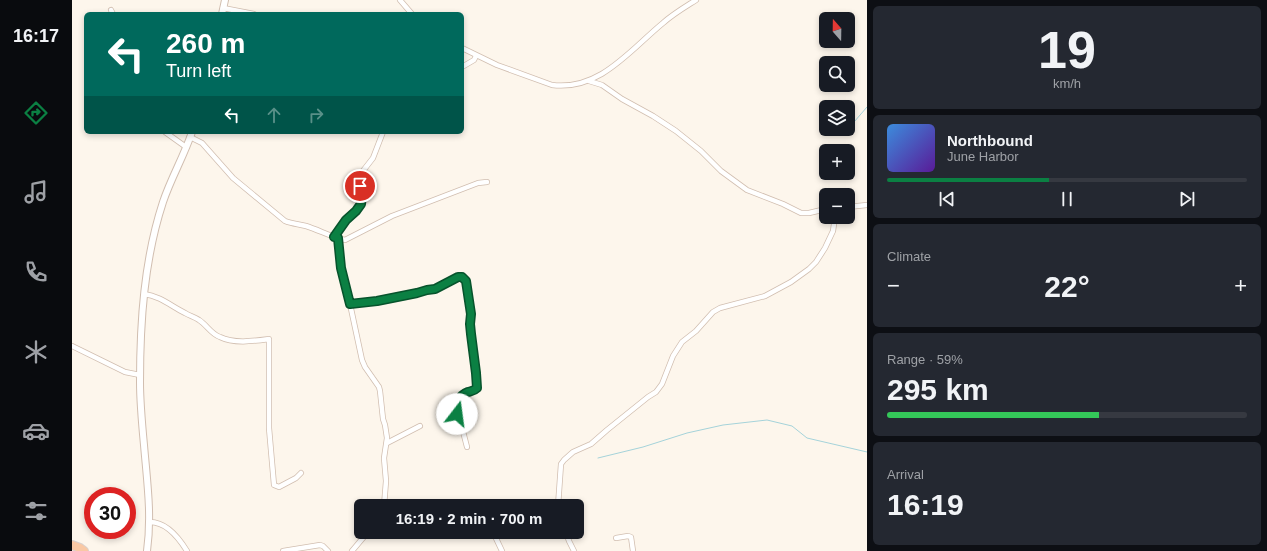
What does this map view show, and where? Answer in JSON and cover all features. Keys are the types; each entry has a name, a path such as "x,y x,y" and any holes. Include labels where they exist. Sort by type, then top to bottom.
{"highway":[{"path":"72,545 84,551"}],"street":[{"path":"225,0 222,11 233,12"},
{"path":"400,0 410,12"},
{"path":"464,49 497,65 552,85 569,86 589,81 613,67 663,23 696,0"},
{"path":"464,66 474,60 476,56"},
{"path":"589,81 597,82 622,99 676,131 701,151 720,172 746,190 783,204 801,213 819,211"},
{"path":"168,134 186,147"},
{"path":"382,134 373,158 359,176 362,196 361,204 346,220 336,238 341,268 362,360 379,387 387,443 384,458 386,481 385,499"},
{"path":"146,551 150,522 149,493 141,415 140,375 144,294 150,252 163,202 191,135 202,143 233,178 285,221 345,240 392,216 478,183 487,182"},
{"path":"855,206 867,205"},
{"path":"558,499 562,461 573,452 591,444 656,392 662,384 673,356 679,346 696,331 713,312 720,308 765,296 791,282 809,269 821,256 833,231 834,224"},
{"path":"350,304 377,301 435,289 458,277 462,277 466,281 471,314 470,329 477,388 463,395 458,400 456,407 467,447"},
{"path":"144,294 160,298 198,319 220,337 242,341 269,339 270,428 274,485 279,487 296,478 301,473"},
{"path":"72,346 125,372 140,375"},
{"path":"387,443 420,426"},
{"path":"150,522 159,523 165,526 176,536 187,551"},
{"path":"616,538 631,537 633,551"},
{"path":"352,551 362,539"},
{"path":"496,539 502,551"},
{"path":"568,539 571,550"},
{"path":"283,551 320,545 328,551"}],"waterway":[{"path":"855,121 867,107"},
{"path":"598,458 643,447 687,433 723,425 767,420 792,426 807,438 867,452"}],"route":[{"path":"360,186 362,196 361,204 346,220 334,237 338,238 341,268 350,304 377,301 435,289 458,277 462,277 466,281 469,293 471,314 470,324 477,388 463,395 458,400 456,407 457,414"}]}
